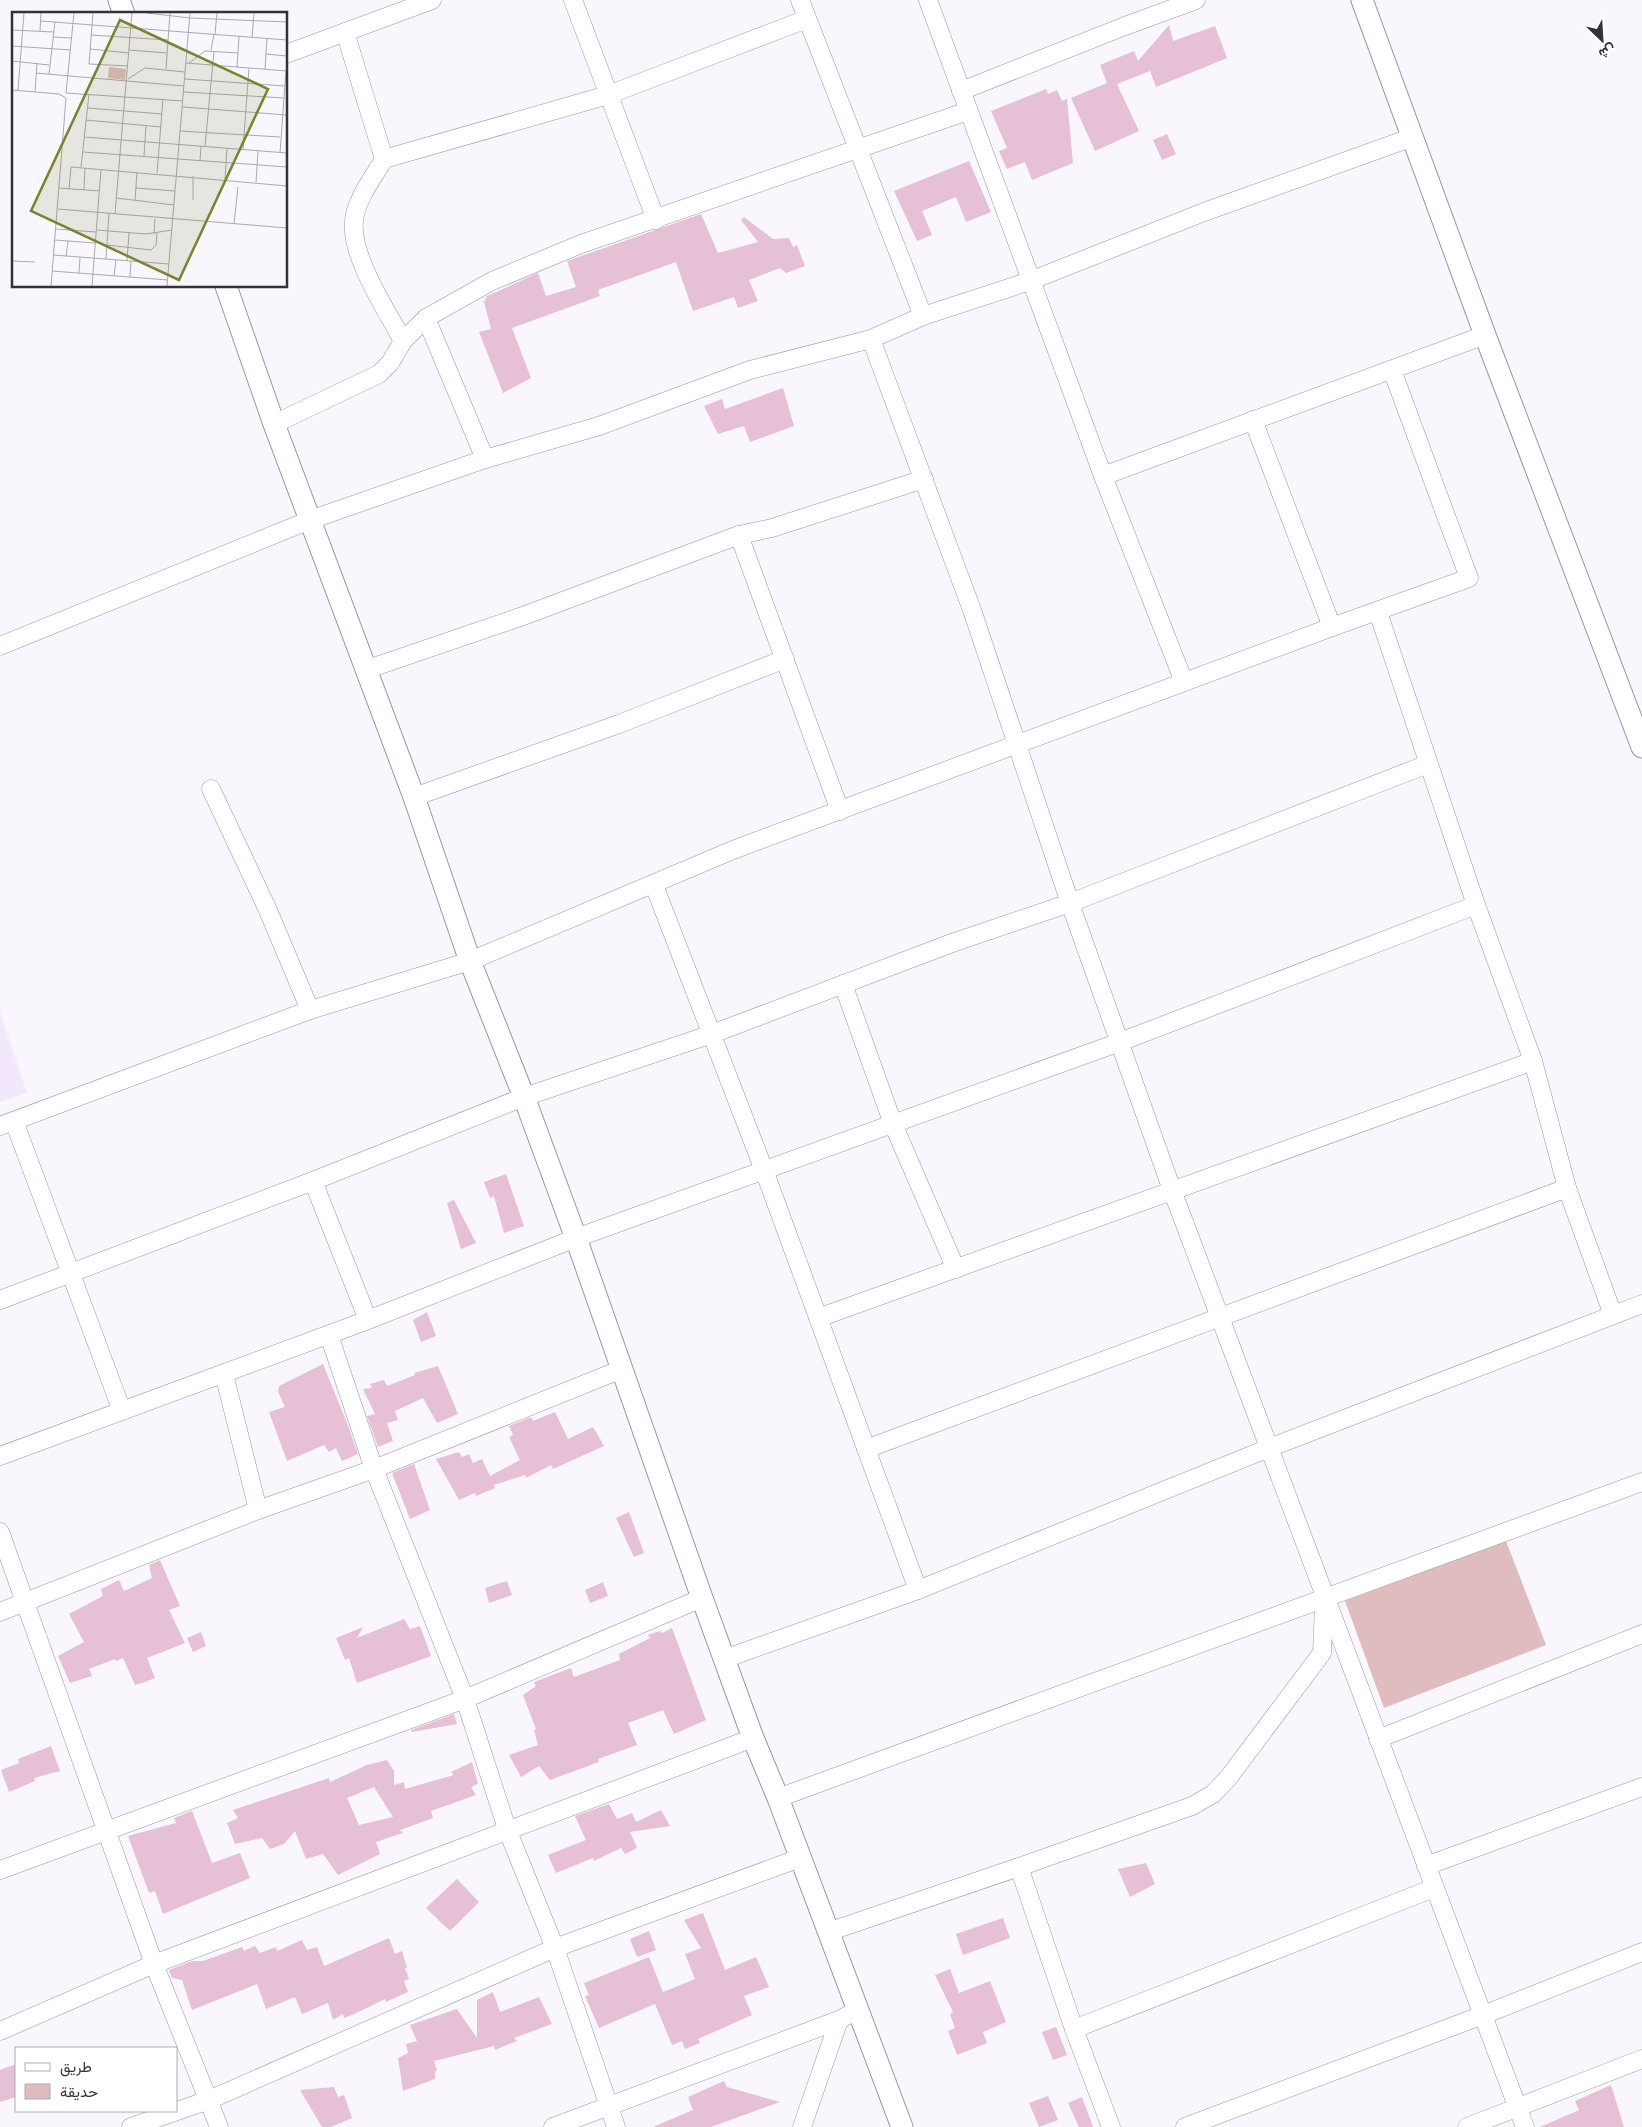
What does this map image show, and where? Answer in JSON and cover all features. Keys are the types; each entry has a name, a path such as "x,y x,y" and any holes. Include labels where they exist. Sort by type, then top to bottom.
{"street":[{"path":"119,0 123,12"},
{"path":"288,53 432,0"},
{"path":"573,0 656,220"},
{"path":"800,0 860,149 923,316"},
{"path":"928,0 1103,476 1184,682"},
{"path":"961,92 1124,26 1196,0"},
{"path":"1362,0 1485,335 1642,747"},
{"path":"403,341 358,256 354,222 362,195 384,159 608,95 807,19"},
{"path":"345,32 384,159"},
{"path":"274,424 379,374 390,362 403,341 426,318 492,281 581,244 656,220 968,111"},
{"path":"0,646 310,520 485,459 598,426 750,370 871,339 923,316 1030,281 1204,212 1412,137"},
{"path":"227,288 274,424 414,797 470,961 524,1097 576,1238 753,1738 778,1798 902,2127"},
{"path":"426,318 485,459"},
{"path":"1103,476 1485,335"},
{"path":"871,339 972,610 1070,904 1172,1190 1525,2127"},
{"path":"122,1411 72,1273 7,1124 310,1010 470,961 654,885 733,850 1332,627 1469,578 1392,370"},
{"path":"1253,420 1332,627"},
{"path":"365,670 523,616 739,535 772,528 924,478"},
{"path":"739,535 840,811"},
{"path":"1378,612 1476,905 1533,1061 1566,1188 1613,1315"},
{"path":"414,797 619,724 785,659"},
{"path":"0,1300 313,1182 524,1097 712,1034 952,943 1070,904 1428,764"},
{"path":"211,789 267,908 310,1010"},
{"path":"654,885 764,1170 918,1590"},
{"path":"0,1456 329,1335 576,1238 1120,1042 1476,905"},
{"path":"843,984 893,1124 956,1269"},
{"path":"818,1318 1533,1061"},
{"path":"313,1182 368,1320"},
{"path":"866,1449 1566,1188"},
{"path":"724,1659 918,1590 1270,1448 1642,1304"},
{"path":"329,1335 374,1469 464,1699 507,1829 554,1948 616,2127"},
{"path":"0,1612 258,1510 374,1469 622,1369"},
{"path":"224,1374 258,1510"},
{"path":"778,1798 1642,1482"},
{"path":"0,1532 154,1964 219,2127"},
{"path":"0,1870 464,1699 702,1598"},
{"path":"828,1932 1019,1868 1192,1806 1213,1794 1229,1777 1322,1653 1325,1598"},
{"path":"1378,1739 1642,1634"},
{"path":"0,2031 154,1964 507,1829 753,1738"},
{"path":"1426,1866 1642,1787"},
{"path":"178,2111 209,2100 554,1948 800,1858"},
{"path":"1019,1868 1074,2029 1111,2127"},
{"path":"1074,2029 1434,1888"},
{"path":"1186,2127 1483,2015 1642,1952"},
{"path":"553,2127 838,2020 858,2010"},
{"path":"802,2127 838,2020"},
{"path":"1467,2127 1642,2059"},
{"path":"131,2127 174,2112"}],"shaded area":[{"path":"0,1012 27,1093 0,1102"}],"green space":[{"path":"1506,1541 1546,1645 1384,1708 1345,1601"}],"building":[{"path":"1169,25 1173,41 1215,26 1227,58 1156,87 1150,71 1117,84 1139,131 1095,151 1071,98 1107,83 1100,65 1134,51 1138,61"},
{"path":"1046,89 1048,94 1057,90 1062,101 1067,99 1073,163 1032,180 1025,162 1007,169 999,151 1007,148 991,111"},
{"path":"1167,134 1176,154 1162,160 1153,140"},
{"path":"969,161 991,212 966,222 956,197 922,211 932,235 917,241 894,191"},
{"path":"701,214 718,253 758,242 741,220 744,217 773,239 789,238 793,247 797,245 805,266 786,273 780,268 749,280 758,301 738,308 734,297 693,311 676,262 598,290 600,296 512,328 531,378 503,393 479,332 491,329 484,302 487,296 538,273 546,296 576,287 567,261"},
{"path":"783,388 794,426 750,442 744,426 718,434 704,406 722,399 725,409"},
{"path":"506,1174 524,1226 504,1233 494,1196 490,1198 484,1182"},
{"path":"454,1200 476,1243 461,1249 447,1203"},
{"path":"427,1312 436,1336 421,1342 413,1320"},
{"path":"323,1364 358,1454 342,1461 336,1448 329,1452 324,1445 287,1461 269,1412 285,1407 278,1392 279,1386"},
{"path":"438,1366 458,1414 437,1423 423,1398 395,1411 398,1420 387,1423 393,1441 378,1447 367,1416 375,1414 363,1389 372,1388 370,1384 384,1380 387,1386 415,1375 414,1373"},
{"path":"555,1412 568,1439 593,1427 604,1446 553,1469 551,1465 526,1478 525,1475 494,1485 495,1488 476,1496 475,1493 459,1500 436,1459 459,1452 462,1457 469,1454 473,1463 482,1459 490,1476 520,1460 509,1437 513,1435 509,1426 531,1417 533,1421"},
{"path":"414,1464 430,1510 410,1519 392,1473"},
{"path":"629,1512 644,1553 634,1557 616,1518"},
{"path":"160,1560 180,1606 169,1610 185,1643 147,1658 155,1678 145,1682 135,1685 123,1658 116,1661 115,1659 89,1669 92,1676 70,1683 58,1656 84,1642 69,1614 103,1596 101,1589 119,1580 124,1591 152,1578 149,1565"},
{"path":"507,1581 512,1595 489,1603 485,1588"},
{"path":"603,1582 608,1596 590,1603 585,1590"},
{"path":"404,1619 410,1629 420,1626 431,1656 357,1683 349,1658 345,1660 336,1638 363,1627 357,1638"},
{"path":"672,1628 706,1720 674,1734 663,1710 628,1723 637,1745 598,1759 599,1762 550,1780 539,1766 521,1777 509,1755 538,1745 534,1730 536,1729 523,1695 536,1686 534,1682 571,1668 574,1677 620,1660 619,1654 650,1638 648,1635 660,1631 662,1633"},
{"path":"201,1632 206,1646 193,1652 187,1638"},
{"path":"454,1714 457,1724 412,1732 411,1730"},
{"path":"51,1746 60,1771 34,1778 35,1781 9,1792 1,1770 19,1763 18,1759"},
{"path":"387,1760 394,1771 394,1785 404,1782 405,1789 454,1775 451,1772 472,1762 478,1784 471,1787 476,1795 431,1811 433,1818 400,1830 403,1833 376,1842 380,1854 338,1875 323,1854 306,1859 295,1831 284,1844 270,1849 262,1838 235,1844 227,1823 238,1818 233,1810 329,1778 330,1782 367,1765","holes":["374,1787 393,1817 359,1825 347,1798"]},
{"path":"609,1804 617,1819 632,1813 636,1822 661,1810 670,1826 630,1832 637,1848 625,1854 621,1848 594,1861 593,1858 556,1873 548,1855 586,1840 575,1816"},
{"path":"192,1811 212,1863 240,1853 250,1878 163,1914 155,1891 149,1893 128,1836 176,1823 174,1818"},
{"path":"1146,1863 1155,1884 1130,1897 1118,1869"},
{"path":"457,1879 479,1902 450,1931 426,1908"},
{"path":"703,1913 725,1970 756,1957 769,1987 744,1996 752,2015 698,2039 700,2043 685,2049 682,2041 672,2045 655,2004 599,2028 585,1996 589,1995 584,1983 649,1957 663,1992 695,1979 685,1954 701,1948 684,1920"},
{"path":"1003,1918 1010,1938 963,1955 956,1934"},
{"path":"649,1931 656,1950 637,1957 630,1939"},
{"path":"389,1938 395,1954 402,1951 409,1979 404,1981 408,1992 386,2002 385,1999 344,2018 343,2014 333,2020 328,2003 302,2014 295,1997 266,2009 257,1984 192,2010 182,1980 172,1978 169,1970 192,1961 203,1961 242,1947 244,1951 255,1946 260,1953 276,1947 277,1951 302,1940 307,1950 317,1947 324,1966"},
{"path":"950,1969 959,1993 990,1981 1006,2022 983,2032 987,2043 957,2055 948,2031 955,2028 950,2014 953,2012 935,1975"},
{"path":"493,1992 500,2012 539,1997 552,2024 514,2038 517,2041 495,2050 494,2046 434,2061 437,2070 435,2072 435,2079 403,2091 398,2058 408,2053 406,2044 417,2041 410,2025 457,2009 477,2038 477,2000"},
{"path":"1056,2027 1067,2055 1053,2060 1042,2032"},
{"path":"15,2064 15,2097 0,2102 0,2070"},
{"path":"724,2081 727,2087 780,2102 711,2127 653,2127 693,2110 688,2097"},
{"path":"1611,2085 1624,2127 1540,2127 1579,2110 1575,2101"},
{"path":"334,2087 338,2097 344,2095 352,2118 331,2127 322,2127 300,2090"},
{"path":"1048,2096 1058,2120 1039,2127 1029,2103"},
{"path":"1082,2097 1093,2127 1079,2127 1068,2103"}]}
